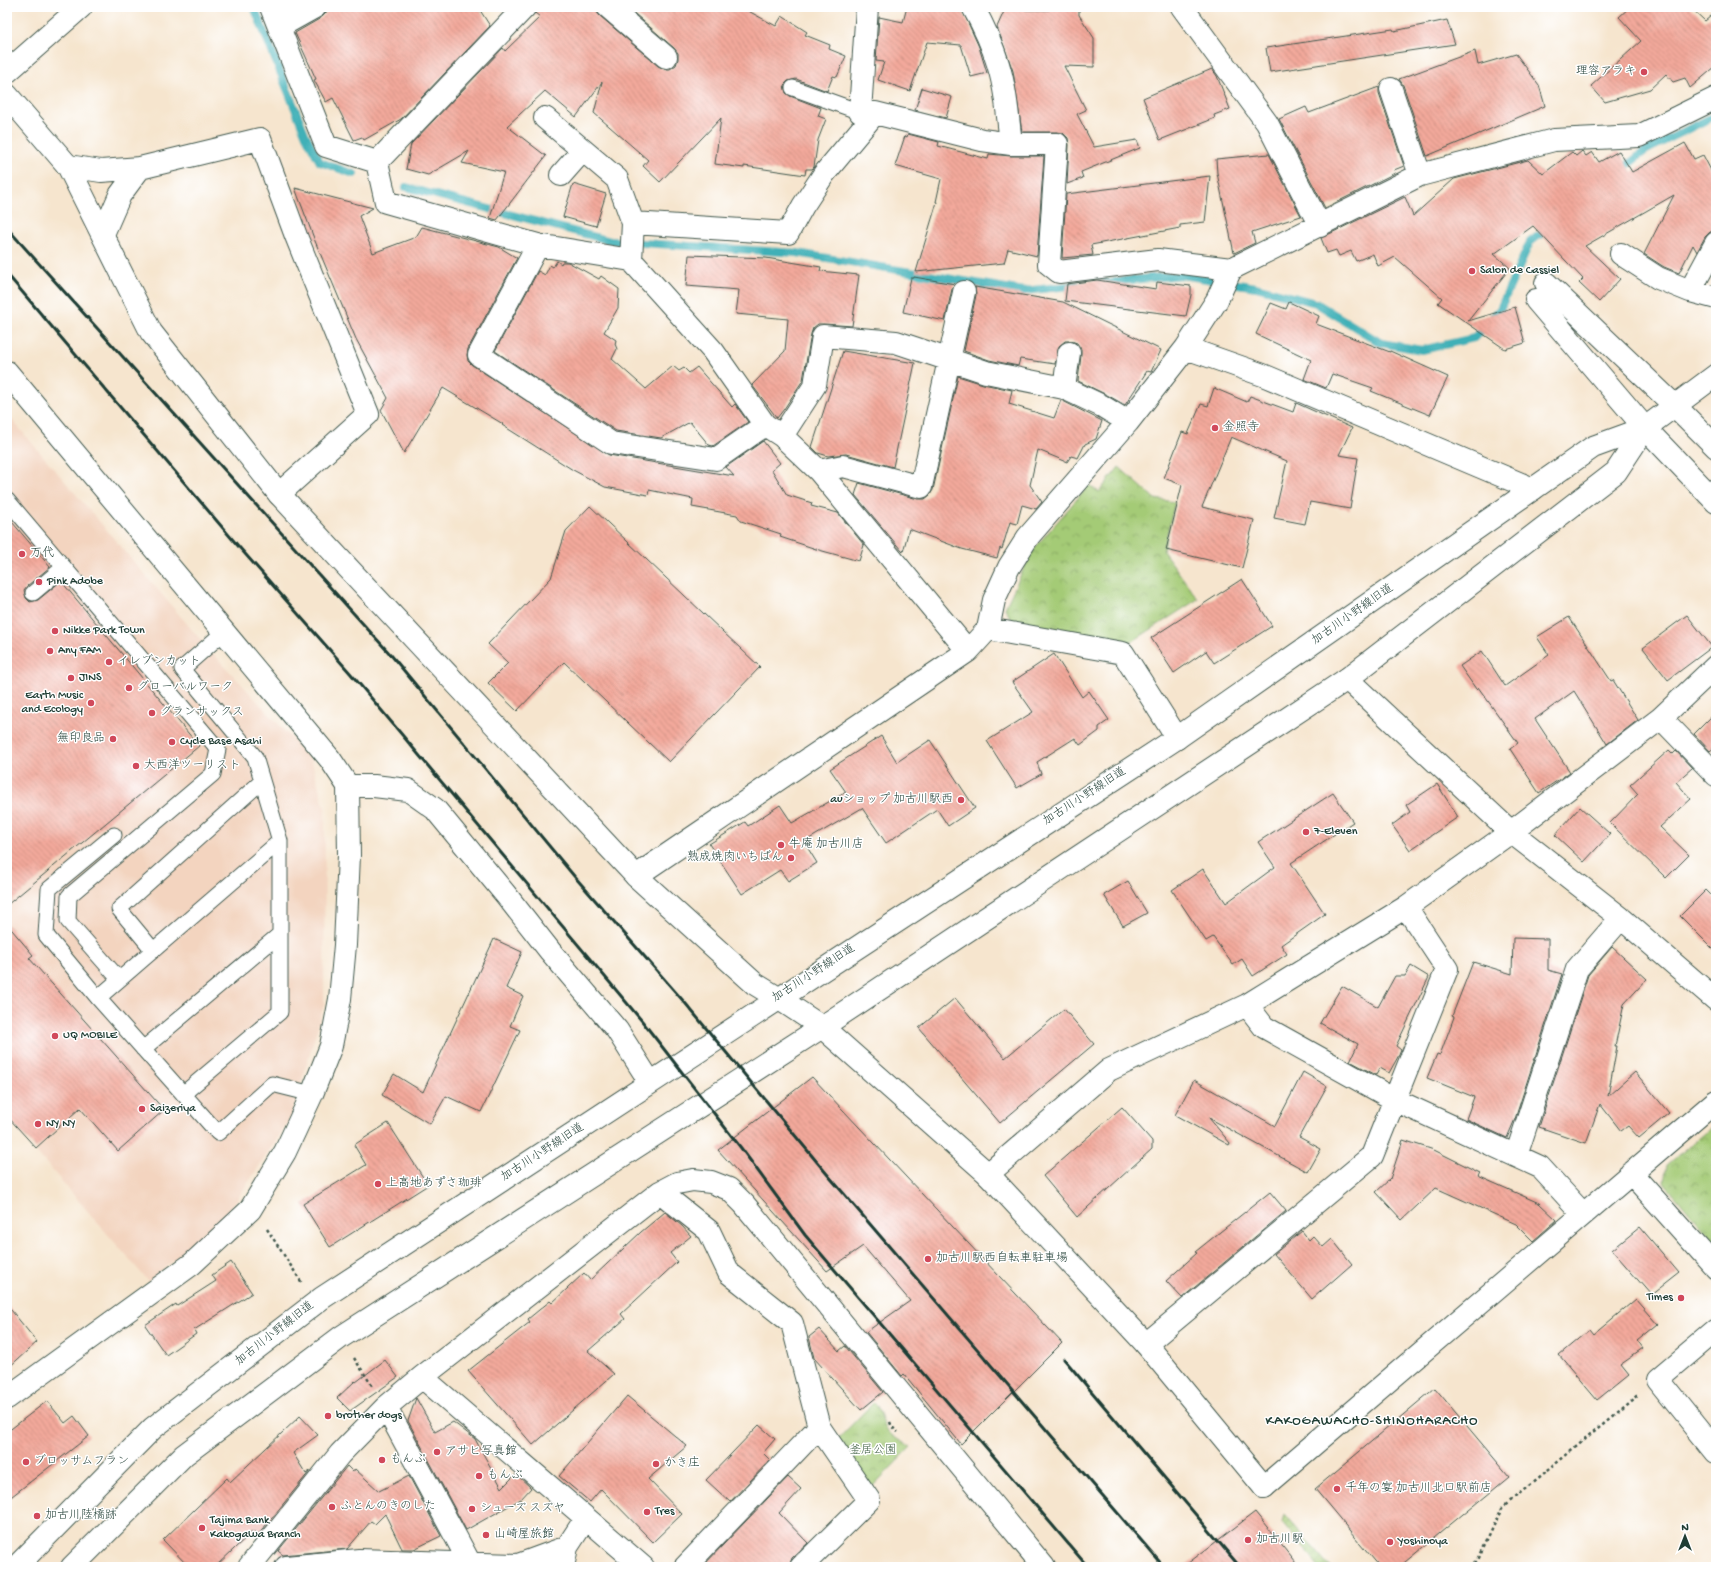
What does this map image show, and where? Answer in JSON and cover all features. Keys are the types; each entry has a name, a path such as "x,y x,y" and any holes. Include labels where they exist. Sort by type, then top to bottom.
{"street":[{"path":"7,72 81,7"},
{"path":"315,7 275,17 326,146 376,162"},
{"path":"608,7 666,57"},
{"path":"633,223 788,233 803,206 824,174 868,112 867,7"},
{"path":"973,7 985,30 998,64 1007,108 1011,144"},
{"path":"1182,7 1267,123 1320,226"},
{"path":"376,162 513,12"},
{"path":"1391,89 1420,175"},
{"path":"7,95 68,166 151,332 279,494 636,876 755,984 822,1027 988,1174 1146,1344 1264,1487 1716,1101"},
{"path":"868,112 982,140 1011,144 1057,144 1049,264 1060,272 1158,260 1231,269 1420,175 1554,140 1639,136 1716,98"},
{"path":"545,118 617,179 633,223 630,260"},
{"path":"68,166 101,171 140,168 260,139 296,236 368,414 279,494"},
{"path":"561,175 583,150"},
{"path":"376,162 386,202 538,245 630,260 713,351 773,430 818,471 968,651"},
{"path":"103,234 120,195 140,168"},
{"path":"1690,291 1716,243"},
{"path":"538,245 479,355 611,443 716,459 773,430 815,385 823,336 896,342 986,372 1064,388 1102,406 1128,422"},
{"path":"1621,254 1658,278 1690,291 1716,298"},
{"path":"636,876 968,651 988,629 994,600 1009,567 1028,537 1128,422 1186,348 1217,300 1231,269"},
{"path":"818,471 843,466 921,487 964,292"},
{"path":"1716,447 1675,406 1541,292 1645,428 1716,502"},
{"path":"1186,348 1263,375 1533,489"},
{"path":"1064,388 1068,353"},
{"path":"7,372 330,759 348,786 349,855 346,930 340,999 331,1046 312,1094 285,1152 250,1210 192,1264 7,1397"},
{"name":"加古川小野線旧道","path":"16,1567 153,1428 316,1303 778,998 1177,738 1593,446 1645,428 1716,375"},
{"name":"加古川小野線旧道","path":"72,1567 184,1455 341,1337 822,1027 1347,679 1616,472 1645,428"},
{"path":"988,629 1123,653 1177,738"},
{"path":"988,1174 1109,1070 1247,1006 1406,907 1511,832 1662,718 1716,666"},
{"path":"1347,679 1511,832 1621,918 1716,1000"},
{"path":"1662,718 1716,775"},
{"path":"348,786 374,786 408,790 435,809 550,951 617,1030 650,1082"},
{"path":"1146,1344 1372,1156 1447,968 1406,907"},
{"path":"1516,1156 1577,969 1621,918"},
{"path":"1247,1006 1264,1027 1395,1100 1540,1167 1583,1214"},
{"path":"1631,1173 1716,1268"},
{"path":"249,1567 340,1454 386,1407 660,1192 677,1183 693,1180 711,1182 728,1189 744,1204 1044,1567"},
{"path":"660,1192 709,1231 729,1273 792,1322 819,1427 869,1500 801,1567"},
{"path":"1716,1330 1658,1379 1716,1451"},
{"path":"422,1378 643,1567"},
{"path":"386,1407 471,1565"},
{"path":"685,1567 819,1427"},
{"path":"286,1567 359,1560 471,1565 518,1565 565,1557 586,1518"}],"lane":[{"path":"794,88 868,112"},
{"path":"7,500 218,749 213,774 69,896 68,921 119,979"},
{"path":"33,592 64,567"},
{"path":"184,1094 280,1012 280,841 255,757 182,670 224,632"},
{"path":"153,950 119,909 262,781"},
{"path":"114,835 49,889 46,935 98,998 218,1132 272,1084 312,1094"},
{"path":"98,998 280,841"},
{"path":"143,1048 280,934"}],"path":[{"path":"264,1225 300,1280"},
{"path":"1470,1567 1478,1560 1502,1508 1643,1392"}],"shaded area":[{"path":"7,414 206,646 311,759 325,808 324,1005 291,1118 228,1213 149,1282 7,1118"}],"green space":[{"path":"1119,467 1155,499 1175,502 1163,551 1198,599 1130,643 1012,621 1005,608 1032,551 1089,485 1099,492"},
{"path":"1716,1124 1716,1244 1664,1182 1667,1165"},
{"name":"釜居公園","path":"874,1402 878,1407 884,1425 888,1431 897,1439 911,1447 869,1490 836,1441"},
{"path":"1285,1514 1331,1567 1319,1567 1283,1522"}],"building":[{"path":"327,7 478,7 490,26 401,119 364,140 362,137 354,140 333,98 326,102 314,80 316,79 295,33 321,18 326,13"},
{"path":"537,7 596,7 596,11 600,16 658,66 664,69 670,69 676,65 678,53 627,7 741,7 776,26 782,16 807,32 805,35 830,45 829,49 846,56 837,77 833,76 827,91 796,79 788,81 784,85 786,93 790,96 821,108 818,116 826,119 818,140 814,167 812,169 806,169 805,175 744,166 744,168 715,164 721,118 660,182 643,166 648,160 594,113 602,82 576,117 545,91 507,126 546,156 497,220 490,218 504,172 462,163 469,151 428,175 406,169 411,144 503,48 505,51 540,17 535,13"},
{"path":"907,7 961,7 979,47 987,73 971,77 961,45 927,42 910,91 878,80 884,62 876,61 879,17 903,22"},
{"path":"1006,7 1017,7 1026,10 1049,10 1050,7 1079,7 1079,15 1094,38 1094,67 1064,66 1086,110 1077,114 1094,147 1137,140 1140,148 1081,172 1083,178 1067,184 1068,138 1063,133 1057,132 1022,132 1013,71 997,27"},
{"path":"1630,7 1690,7 1705,21 1716,12 1716,66 1690,88 1685,78 1673,82 1666,74 1650,89 1605,102 1591,86 1641,41 1619,17"},
{"path":"1447,20 1455,44 1270,72 1266,48 1393,29 1394,31"},
{"path":"1475,51 1478,65 1516,54 1539,85 1545,106 1427,156 1403,85 1399,79"},
{"path":"1212,69 1217,76 1230,109 1214,115 1215,118 1160,140 1143,98"},
{"path":"1379,87 1379,93 1404,166 1394,170 1395,173 1325,208 1279,119 1306,107 1309,113"},
{"path":"922,88 952,97 946,118 915,110"},
{"path":"908,134 939,142 938,146 988,159 989,154 1044,156 1037,256 1008,249 1004,263 916,272 937,202 941,179 895,166 905,136 907,137"},
{"path":"1685,143 1694,159 1703,155 1716,180 1716,231 1710,232 1705,237 1697,252 1693,245 1679,273 1664,267 1644,254 1674,195 1585,246 1620,279 1599,302 1579,283 1583,279 1533,226 1494,254 1510,268 1468,321 1515,307 1525,343 1505,349 1438,303 1442,298 1395,257 1378,266 1373,254 1356,261 1351,251 1339,256 1336,250 1327,253 1321,238 1405,197 1413,216 1454,179 1528,160 1543,174 1572,152 1576,156 1582,151 1586,156 1592,152 1599,162 1619,151 1632,172"},
{"path":"1269,154 1301,216 1252,232 1255,243 1234,253 1217,173 1216,159"},
{"path":"1210,176 1205,222 1180,225 1180,228 1091,245 1093,255 1062,258 1066,194"},
{"path":"573,184 606,194 596,226 563,217"},
{"path":"295,188 373,208 359,216 373,253 416,237 422,227 499,247 517,258 468,349 468,361 472,365 609,455 734,476 726,467 763,441 780,463 772,470 787,495 812,503 811,506 838,513 864,545 859,561 780,537 781,534 741,521 737,515 692,507 693,499 649,490 648,495 605,487 573,470 502,425 503,424 443,388 404,453 381,410 388,398 356,339 315,241"},
{"path":"689,255 766,258 821,267 820,271 859,275 852,326 818,324 813,328 803,380 777,418 752,385 785,351 788,319 736,314 739,290 686,286"},
{"path":"557,261 561,264 562,262 568,262 599,279 601,276 619,289 618,308 604,332 616,340 615,344 617,349 612,359 646,389 673,366 679,371 684,368 689,373 697,367 732,407 735,404 748,422 713,446 709,445 690,422 661,438 616,431 495,351 538,271 545,275 550,265 553,267"},
{"path":"914,277 955,284 952,289 945,321 903,312 911,278"},
{"path":"1097,280 1156,289 1157,282 1191,286 1191,295 1186,316 1065,301 1067,284"},
{"path":"975,287 1063,302 1161,350 1151,372 1147,371 1125,405 1078,381 1081,349 1077,343 1071,341 1065,341 1059,346 1055,364 1020,359 1018,366 989,360 964,351 976,295"},
{"path":"1289,302 1319,316 1316,324 1390,351 1448,377 1430,415 1371,391 1373,388 1332,374 1326,388 1304,379 1311,360 1256,334 1271,303 1286,309"},
{"path":"843,351 915,363 893,467 846,454 828,456 818,453 812,447"},
{"path":"958,376 983,384 1012,390 1009,404 1054,418 1061,400 1102,421 1096,439 1085,444 1078,458 1071,456 1067,462 1038,450 1030,485 1042,502 1036,509 1022,505 1017,524 1010,522 1002,549 1000,548 997,558 962,549 909,529 903,552 855,495 859,483 918,499 925,499 930,495 933,490"},
{"path":"1214,388 1247,402 1250,396 1293,412 1296,403 1352,428 1339,455 1358,458 1350,509 1310,502 1305,524 1274,518 1287,461 1231,437 1202,507 1254,520 1242,568 1166,550 1182,485 1164,478 1182,432 1188,434 1201,404 1208,406"},
{"path":"590,506 760,667 669,762 564,662 517,711 488,683 508,663 488,644 551,578 566,531"},
{"name":"Nikke Park Town","path":"7,516 50,567 27,586 24,590 26,598 30,602 38,600 61,581 199,746 7,905"},
{"path":"1242,579 1272,626 1214,663 1206,651 1174,673 1151,638"},
{"path":"1687,615 1712,647 1668,680 1643,648"},
{"path":"1569,617 1611,681 1613,680 1638,720 1607,744 1574,691 1535,719 1570,772 1539,793 1510,749 1518,743 1478,687 1476,689 1460,666 1482,651 1505,686 1549,655 1537,637"},
{"path":"1054,654 1082,697 1089,691 1109,720 1099,727 1099,731 1080,745 1075,738 1037,762 1041,774 1017,788 987,741 1033,712 1012,682"},
{"path":"1716,712 1716,746 1710,751 1694,734"},
{"path":"881,736 897,762 930,740 975,808 948,826 937,809 886,843 862,808 804,842 817,863 788,881 780,870 742,894 709,844 745,822 748,826 780,805 792,823 846,792 830,769"},
{"path":"1669,750 1673,754 1676,751 1692,768 1676,782 1691,799 1660,827 1689,855 1666,878 1610,823 1638,794 1630,785"},
{"path":"1437,784 1458,817 1410,850 1392,825 1410,812 1406,805"},
{"path":"1333,793 1353,822 1291,863 1325,914 1281,945 1287,954 1253,976 1242,959 1233,965 1213,937 1206,941 1172,890 1203,869 1226,903 1275,867 1258,842"},
{"path":"1580,807 1610,834 1584,862 1555,835"},
{"path":"1128,881 1147,913 1123,926 1104,895"},
{"path":"1706,890 1716,900 1716,952 1680,916"},
{"path":"7,924 33,955 29,958 164,1110 118,1151 80,1108 36,1148 7,1116"},
{"path":"1513,938 1548,939 1548,970 1562,974 1515,1119 1507,1138 1466,1119 1474,1097 1427,1078 1437,1054 1440,1055 1454,1017 1452,1016 1473,962 1512,974"},
{"path":"494,939 522,952 506,988 523,996 510,1026 520,1030 481,1112 446,1096 430,1124 382,1095 394,1074 423,1092"},
{"path":"1612,947 1647,979 1624,1004 1615,1046 1617,1046 1608,1096 1635,1072 1669,1113 1639,1138 1628,1126 1621,1131 1600,1104 1586,1143 1539,1127 1588,975"},
{"path":"1411,966 1429,977 1396,1046 1401,1050 1399,1055 1389,1073 1380,1068 1376,1075 1350,1061 1358,1044 1320,1023 1342,986 1378,1007 1395,976 1405,976"},
{"path":"955,998 1005,1058 1064,1009 1094,1044 1000,1123 919,1028"},
{"path":"1303,1072 1327,1086 1299,1137 1321,1149 1308,1172 1209,1118 1230,1143 1229,1145 1175,1115 1194,1080 1275,1126"},
{"name":"加古川駅西自転車駐車場","path":"812,1077 1062,1343 961,1444 904,1374 902,1376 866,1332 910,1301 863,1246 827,1271 718,1150"},
{"path":"1122,1107 1152,1141 1152,1149 1077,1217 1043,1176"},
{"path":"388,1123 428,1185 330,1247 303,1204 366,1165 354,1145"},
{"path":"1403,1140 1434,1150 1480,1173 1478,1176 1539,1203 1557,1220 1533,1241 1516,1224 1436,1188 1402,1220 1376,1192 1390,1179"},
{"path":"1270,1192 1286,1211 1182,1298 1166,1281 1197,1253 1195,1252"},
{"path":"665,1212 682,1226 691,1236 670,1253 677,1262 621,1314 625,1319 588,1351 614,1374 533,1445 468,1371 530,1322 528,1319 550,1301 552,1303 584,1273 590,1280 641,1232"},
{"path":"1640,1227 1679,1273 1651,1295 1612,1250"},
{"path":"1302,1231 1309,1240 1313,1236 1323,1247 1332,1239 1352,1264 1312,1299 1274,1254"},
{"path":"231,1262 252,1293 194,1330 196,1334 166,1355 145,1325 176,1304 177,1306 216,1281 212,1275"},
{"path":"1636,1299 1658,1324 1637,1341 1643,1349 1620,1365 1628,1375 1597,1400 1559,1355 1590,1329 1594,1334"},
{"path":"7,1305 37,1342 7,1369"},
{"path":"819,1329 839,1351 845,1346 883,1392 861,1410 814,1358 809,1337"},
{"path":"385,1360 398,1377 350,1411 337,1398 355,1381 356,1382"},
{"path":"1435,1388 1509,1476 1399,1567 1380,1567 1315,1489"},
{"path":"627,1396 687,1446 648,1479 682,1514 653,1542 601,1489 590,1502 559,1476"},
{"path":"416,1398 435,1432 453,1422 475,1439 502,1488 516,1474 531,1488 521,1499 466,1530 408,1421"},
{"path":"47,1401 65,1423 74,1416 89,1436 7,1500 7,1432"},
{"path":"300,1416 318,1435 293,1453 306,1474 310,1471 258,1535 253,1531 215,1567 189,1567 163,1540 227,1478 230,1482"},
{"path":"759,1425 775,1439 763,1453 770,1460 730,1502 706,1480"},
{"path":"347,1466 353,1472 355,1469 379,1491 409,1476 441,1536 414,1549 402,1549 385,1514 375,1524 371,1521 347,1549 283,1555 278,1551"},
{"path":"788,1477 801,1489 779,1513 808,1543 792,1558 789,1567 702,1567"},
{"name":"加古川駅","path":"1255,1512 1299,1567 1183,1567"}],"waterway":[{"path":"254,7 306,136 320,162 354,174"},
{"path":"1620,171 1645,151 1716,115"},
{"path":"406,187 611,241 797,253 1024,291 1077,285"},
{"path":"1100,283 1182,275 1256,287 1316,303 1381,343 1422,350 1474,338 1500,309 1530,242 1549,228"}],"railway":[{"path":"7,228 391,655 574,876 686,1004 827,1174 1164,1567"},
{"path":"7,274 239,547 351,674 642,1021 741,1148 805,1235 1088,1567"},
{"path":"1064,1359 1240,1567"}],"place":[{"name":"理容アラキ","path":"1644,72"},
{"name":"Salon de Cassiel","path":"1472,271"},
{"name":"金照寺","path":"1215,428"},
{"name":"万代","path":"22,554"},
{"name":"Pink Adobe","path":"39,582"},
{"name":"Nikke Park Town","path":"55,631"},
{"name":"Any FAM","path":"50,651"},
{"name":"イレブンカット","path":"109,662"},
{"name":"JINS","path":"71,678"},
{"name":"グローバルワーク","path":"129,688"},
{"name":"Earth Music and Ecology","path":"91,703"},
{"name":"グランサックス","path":"152,713"},
{"name":"無印良品","path":"113,739"},
{"name":"Cycle Base Asahi","path":"172,742"},
{"name":"大西洋ツーリスト","path":"136,766"},
{"name":"auショップ 加古川駅西","path":"961,800"},
{"name":"7-Eleven","path":"1306,832"},
{"name":"牛庵 加古川店","path":"781,845"},
{"name":"熟成焼肉いちばん","path":"791,858"},
{"name":"UQ MOBILE","path":"55,1036"},
{"name":"Saizeriya","path":"142,1109"},
{"name":"NY NY","path":"38,1124"},
{"name":"上高地あずさ珈琲","path":"378,1184"},
{"name":"加古川駅西自転車駐車場","path":"928,1259"},
{"name":"Times","path":"1681,1298"},
{"name":"brother dogs","path":"328,1416"},
{"name":"アサヒ写真館","path":"437,1452"},
{"name":"もんぷ","path":"382,1460"},
{"name":"ブロッサムフラン","path":"26,1462"},
{"name":"かき庄","path":"656,1464"},
{"name":"もんぶ","path":"479,1476"},
{"name":"千年の宴 加古川北口駅前店","path":"1337,1489"},
{"name":"ふとんのきのした","path":"332,1507"},
{"name":"シューズ スズヤ","path":"472,1509"},
{"name":"Tres","path":"647,1512"},
{"name":"加古川陸橋跡","path":"37,1516"},
{"name":"Tajima Bank Kakogawa Branch","path":"202,1528"},
{"name":"山崎屋旅館","path":"486,1535"},
{"name":"加古川駅","path":"1248,1540"},
{"name":"Yoshinoya","path":"1390,1542"}],"district":[{"name":"KAKOGAWACHO-SHINOHARACHO","path":"1372,1421"}]}
